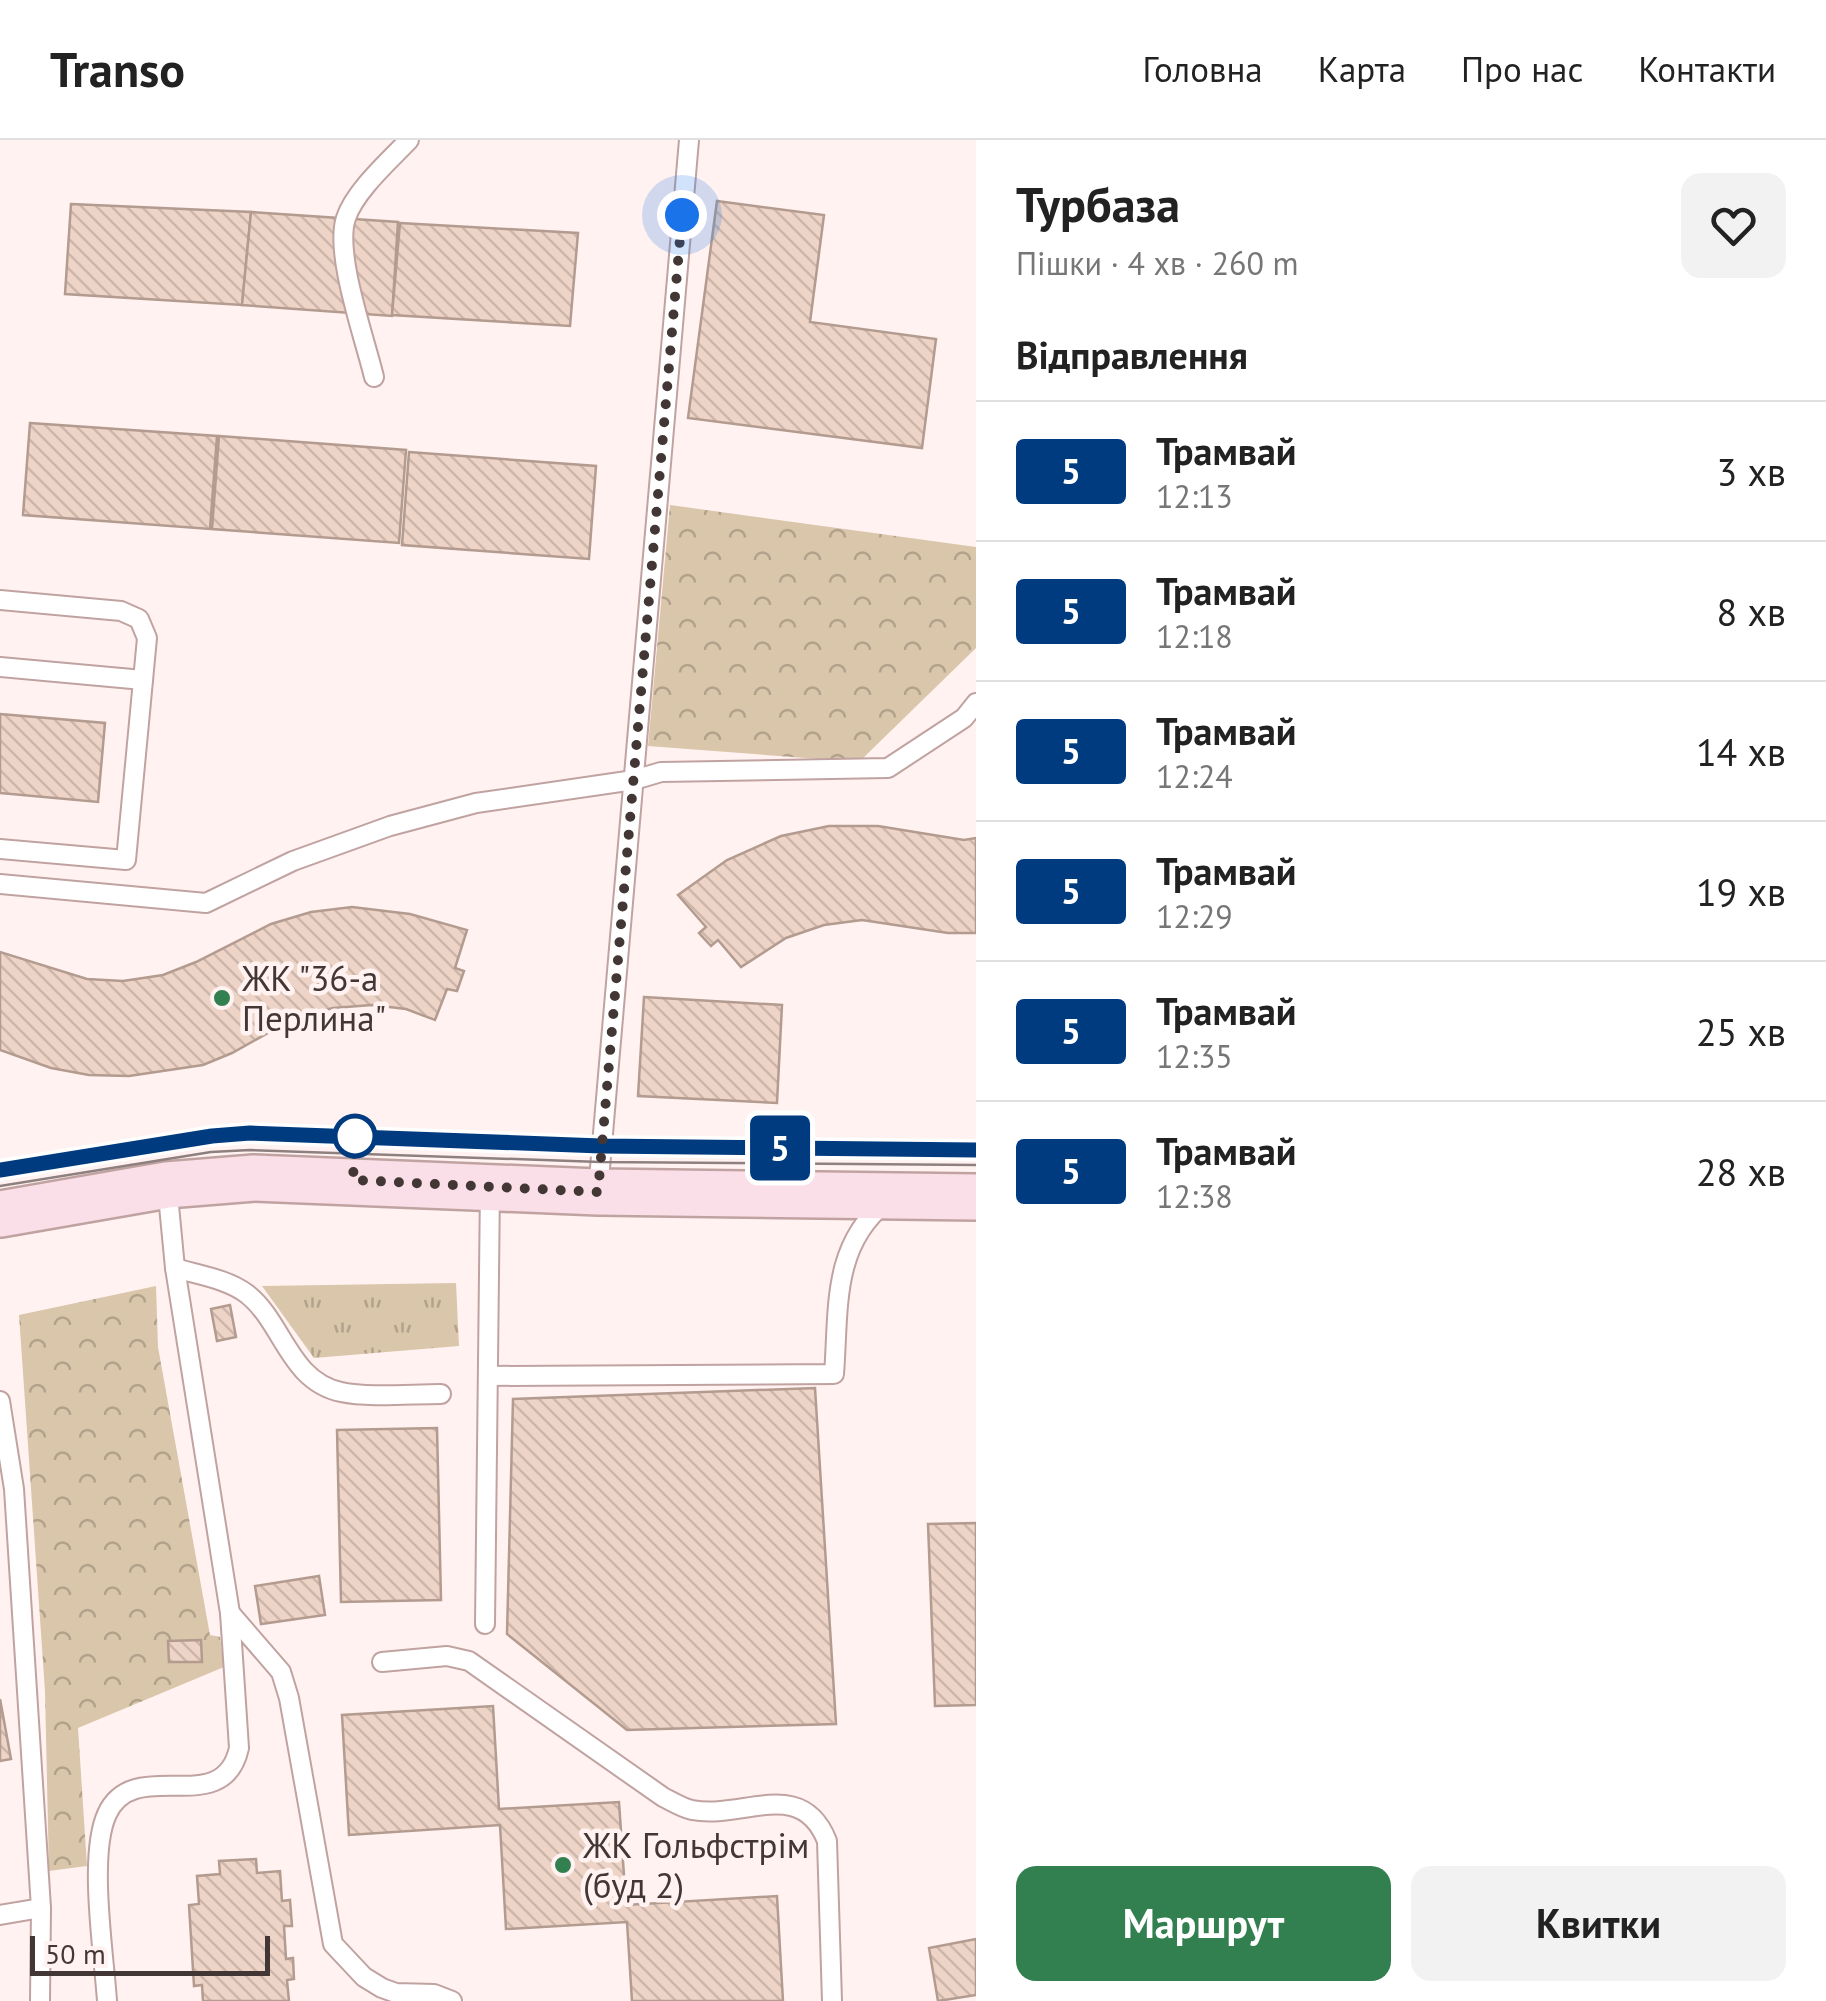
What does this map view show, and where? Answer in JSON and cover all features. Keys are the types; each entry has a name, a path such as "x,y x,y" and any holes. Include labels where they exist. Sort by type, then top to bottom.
{"main road":[{"path":"0,1214 168,1185 254,1178 598,1192 976,1197"}],"lane":[{"path":"374,377 343,251 346,218 369,182 409,140"},
{"path":"598,1192 689,140"},
{"path":"0,600 132,614 140,619 147,638 126,860 0,848"},
{"path":"0,667 144,680"},
{"path":"0,884 206,904 292,862 390,826 476,802 634,780 661,772 888,768 964,718 976,703"},
{"path":"107,2001 98,1860 108,1810 123,1795 138,1788 211,1784 224,1778 235,1766 239,1730 230,1614 175,1268 168,1185"},
{"path":"485,1624 490,1187"},
{"path":"488,1376 834,1374 847,1251 857,1230 893,1196"},
{"path":"175,1268 232,1284 251,1296 305,1372 323,1385 341,1392 441,1394"},
{"path":"0,1401 41,1908 40,2001"},
{"path":"230,1614 281,1672 334,1944 364,1977 382,1988 396,1993 434,1994 452,2001"},
{"path":"382,1662 447,1656 470,1661 663,1797 690,1810 778,1805 796,1806 811,1814 827,1841 832,2001"},
{"path":"0,1915 41,1908"}],"green space":[{"path":"670,505 976,547 976,648 859,762 648,746"},
{"path":"456,1283 459,1346 314,1358 262,1286"},
{"path":"156,1286 158,1347 210,1635 220,1637 224,1667 78,1728 87,1866 49,1871 45,1691 19,1315"}],"building":[{"path":"717,201 824,215 810,322 936,339 922,448 688,418"},
{"path":"71,204 251,212 242,305 65,294"},
{"path":"251,212 398,222 392,316 242,305"},
{"path":"400,223 578,233 570,326 392,315"},
{"path":"30,423 217,436 210,529 23,515"},
{"path":"219,436 406,450 399,543 212,529"},
{"path":"409,452 596,466 589,559 402,545"},
{"path":"0,714 105,723 98,802 0,793"},
{"path":"829,826 878,826 964,840 976,838 976,933 948,933 862,920 824,925 786,938 741,967 718,940 711,946 699,933 706,927 678,895 727,860 781,836"},
{"name":"ЖК \"36-а Перлина\"","path":"352,907 410,914 467,930 455,968 464,971 457,991 447,989 435,1020 406,1009 372,1005 333,1008 293,1019 203,1065 129,1076 89,1075 51,1068 0,1050 0,952 87,979 123,981 163,975 271,924 311,912"},
{"path":"644,997 782,1005 777,1103 638,1096"},
{"path":"230,1305 236,1337 217,1341 211,1309"},
{"path":"815,1388 836,1724 627,1730 507,1634 513,1399"},
{"path":"437,1428 441,1600 341,1602 337,1430"},
{"path":"976,1523 976,1705 935,1706 928,1524"},
{"path":"319,1576 325,1615 261,1624 255,1586"},
{"path":"201,1640 202,1662 169,1662 168,1641"},
{"path":"0,1699 11,1759 0,1761"},
{"name":"ЖК Гольфстрім (буд 2)","path":"493,1706 499,1809 619,1802 626,1905 777,1896 783,2001 632,2001 627,1922 506,1929 500,1825 349,1835 342,1715"},
{"path":"256,1859 257,1873 280,1871 282,1901 290,1900 292,1926 284,1926 286,1959 293,1958 294,1979 287,1980 289,2001 203,2001 202,1985 194,1986 189,1905 199,1904 197,1876 220,1874 219,1861"},
{"path":"976,1939 976,1995 938,2001 929,1948"}],"tram line":[{"path":"0,1170 250,1133 601,1146 976,1150"},
{"name":"5","path":"0,1170 250,1133 601,1146 976,1150"},
{"path":"0,1186 211,1152 250,1150 600,1162 976,1165"}],"place":[{"name":"ЖК \"36-а Перлина\"","path":"222,998"},
{"name":"ЖК Гольфстрім (буд 2)","path":"563,1865"}],"route":[{"path":"355,1136 353,1180 598,1192 682,215"}]}
